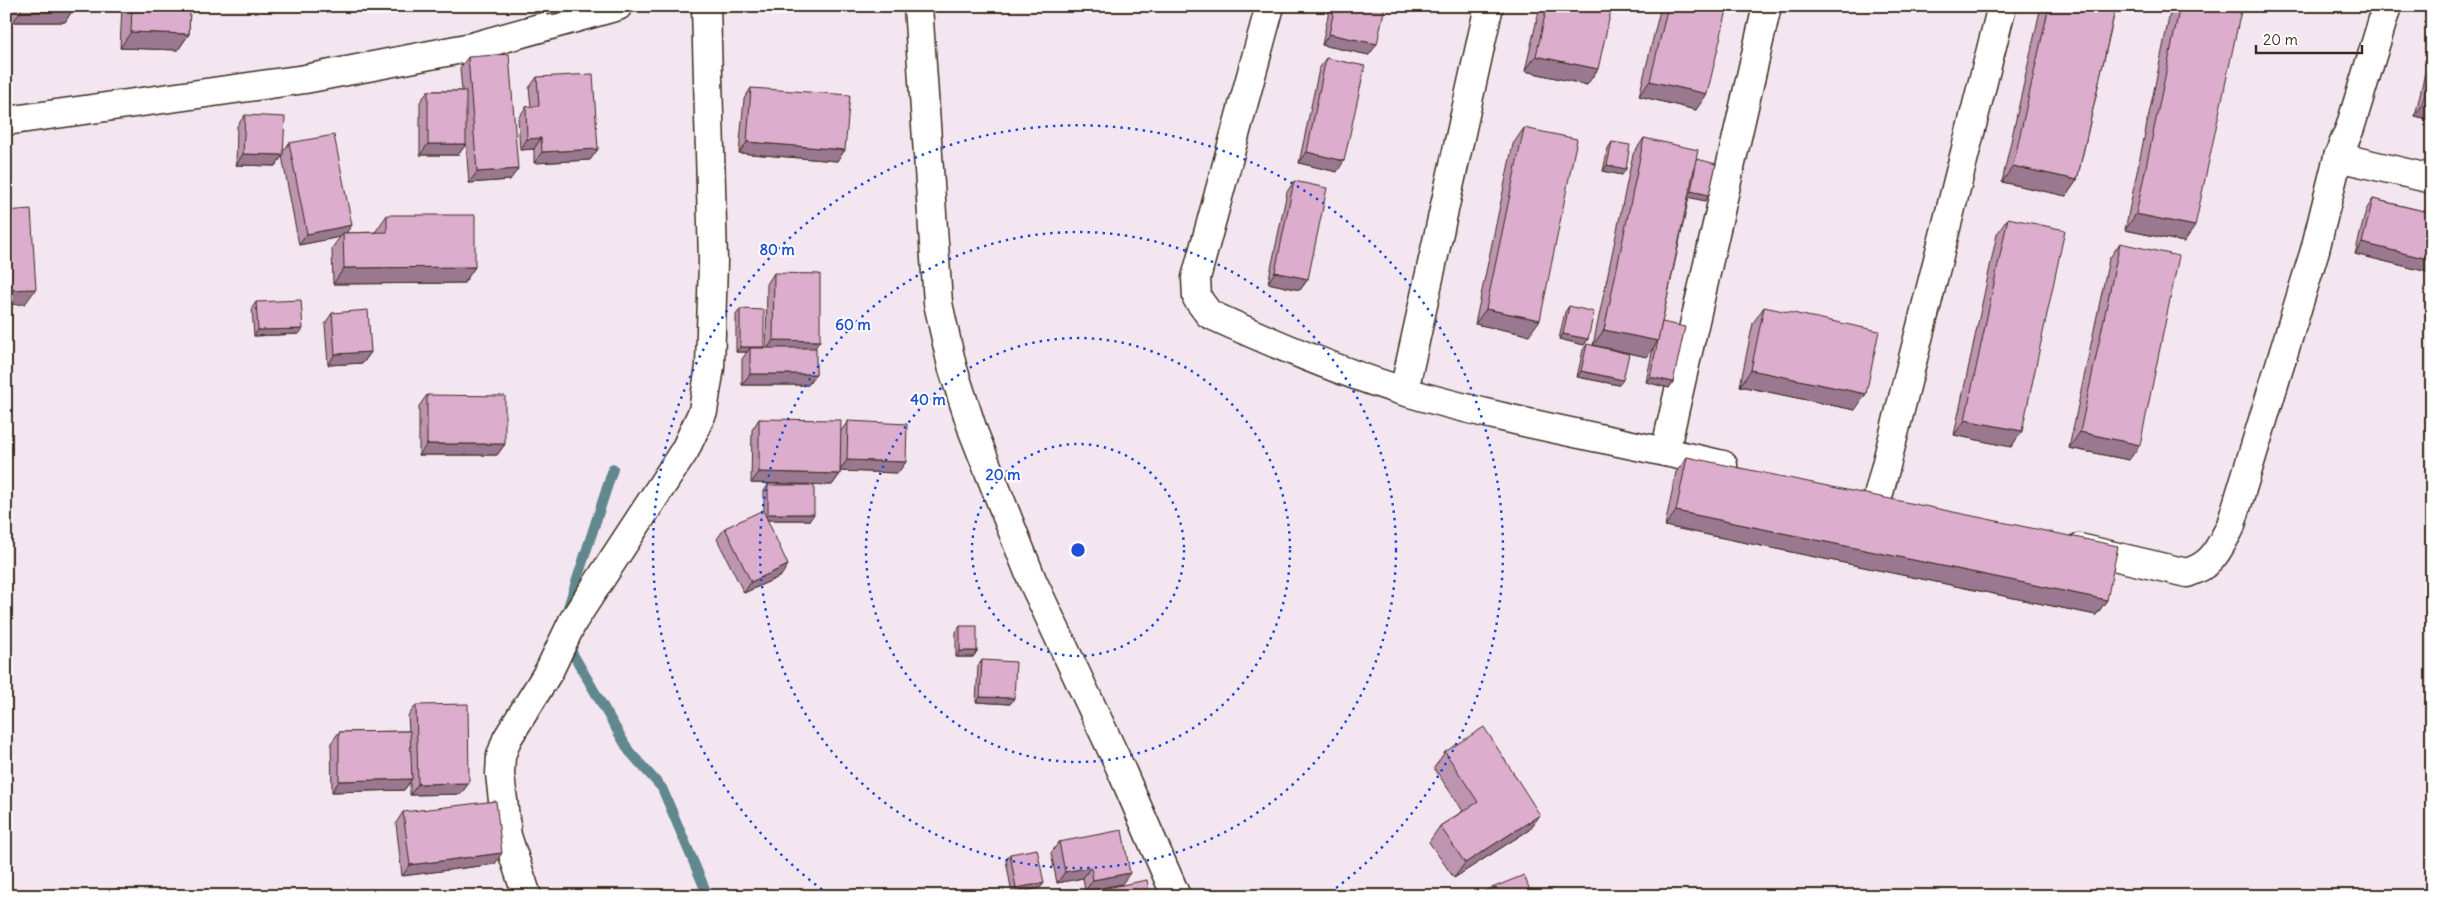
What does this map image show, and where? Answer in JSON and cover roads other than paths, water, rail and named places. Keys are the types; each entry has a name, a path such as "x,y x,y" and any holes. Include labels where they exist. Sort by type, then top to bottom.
{"street":[{"path":"6,121 305,79 472,47 618,6"},
{"path":"527,896 507,836 500,774 501,756 507,739 549,671 573,621 685,450 703,411 710,367 713,261 706,6"},
{"path":"918,6 938,303 952,366 973,431 1032,580 1120,768 1176,896"},
{"path":"1270,6 1196,278 1197,298 1209,314 1362,378 1404,391 1502,416 1752,472"},
{"path":"1404,391 1489,6"},
{"path":"1665,452 1766,6"},
{"path":"1906,508 1867,499 2002,6"},
{"path":"2051,541 2187,573 2201,568 2212,561 2230,528 2314,250 2338,158 2350,128 2388,6"},
{"path":"2338,158 2432,179"}],"waterway":[{"path":"567,610 613,469"},
{"path":"566,642 629,751 662,788 708,896"}]}
